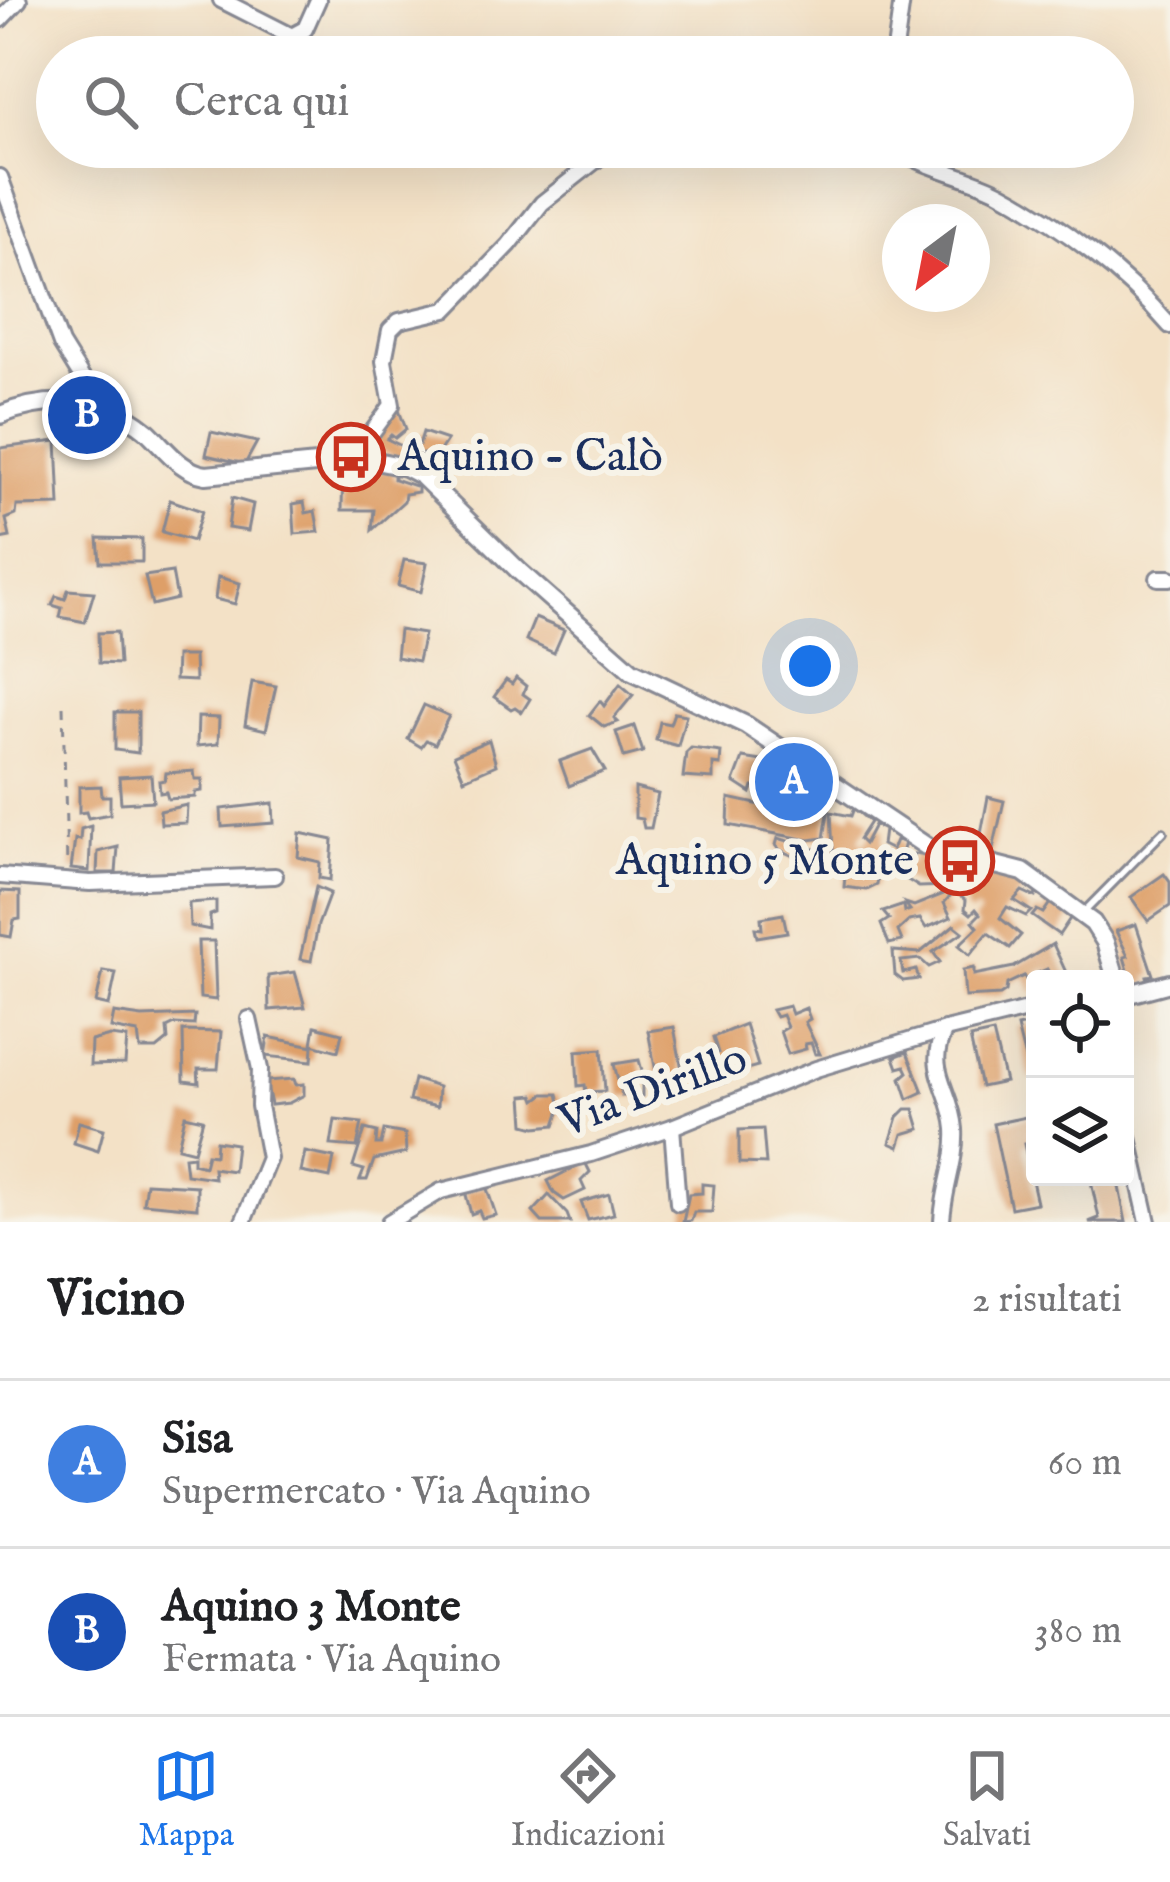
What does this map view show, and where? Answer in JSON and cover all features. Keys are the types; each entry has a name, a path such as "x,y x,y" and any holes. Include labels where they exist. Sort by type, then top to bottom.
{"street":[{"path":"0,20 19,0"},
{"path":"221,0 290,36"},
{"path":"293,36 305,28 318,0"},
{"path":"897,36 902,0"},
{"path":"358,460 362,446 392,405 384,361 390,331 398,321 446,310 542,202 586,168"},
{"path":"944,168 1002,193 1053,226 1137,290 1170,326"},
{"path":"0,177 61,344 87,386 89,405"},
{"path":"0,415 28,404 89,405 139,424 195,473 229,474 358,460 386,461 422,476 520,572 632,671 655,686 746,724 915,841 1023,872 1083,914 1105,942 1113,970"},
{"path":"0,876 90,883 275,876"},
{"path":"1134,993 1170,983"},
{"name":"Via Dirillo","path":"389,1222 441,1191 550,1167 672,1127 816,1069 1026,1010"},
{"path":"243,1222 269,1158 259,1106 260,1069 249,1018"},
{"path":"942,1222 955,1155 955,1125 934,1060 945,1030"},
{"path":"672,1127 678,1203"},
{"path":"1134,1160 1148,1222"}],"lane":[{"path":"1083,914 1163,832"}],"path":[{"path":"63,706 67,880"}],"building":[{"path":"397,405 406,429 387,439 408,449 410,442 419,445 423,432 447,440 435,458 420,453 416,463 365,447"},
{"path":"66,420 91,432 85,449 62,433"},
{"path":"211,432 257,442 245,464 206,455"},
{"path":"57,441 60,505 17,506 16,515 6,519 10,537 0,539 0,448"},
{"path":"343,469 394,471 394,479 418,487 418,492 405,494 404,501 372,530 374,510 342,510"},
{"path":"232,498 253,504 248,531 228,528"},
{"path":"170,500 202,511 193,541 162,532"},
{"path":"304,502 306,513 315,511 319,532 295,534 293,504"},
{"path":"98,538 142,539 142,562 100,562"},
{"path":"404,560 427,563 421,592 398,586"},
{"path":"172,572 177,599 152,605 145,576"},
{"path":"218,577 240,583 235,604 215,599"},
{"path":"68,590 94,592 85,622 60,617 62,608 52,605 56,596 65,599"},
{"path":"535,618 564,630 554,653 526,640"},
{"path":"399,630 424,634 418,661 396,657"},
{"path":"117,632 119,664 99,663 98,633"},
{"path":"176,656 194,656 195,681 175,680"},
{"path":"516,678 526,686 523,694 530,699 522,712 494,697 506,680 512,684"},
{"path":"252,682 276,686 266,730 245,725"},
{"path":"620,684 633,695 614,718 618,722 604,727 589,715 600,701 604,706"},
{"path":"424,705 449,716 435,744 426,740 421,747 408,739"},
{"path":"115,712 138,712 138,753 115,750"},
{"path":"674,713 686,715 678,746 656,740 660,722 670,724"},
{"path":"198,717 219,718 218,744 197,746"},
{"path":"634,726 643,752 624,757 616,732"},
{"path":"489,740 496,765 464,779 454,755"},
{"path":"691,748 721,752 720,765 713,764 713,779 683,777"},
{"path":"592,749 605,771 569,786 560,761"},
{"path":"743,758 768,762 761,787 753,787 751,793 734,782"},
{"path":"777,765 816,789 810,804 783,799 781,807 769,804"},
{"path":"194,771 195,779 202,779 202,791 195,792 195,797 168,799 166,792 160,793 159,781 165,780 166,773"},
{"path":"151,775 153,801 121,803 119,777"},
{"path":"101,786 102,796 110,796 110,814 88,818 86,812 79,813 79,787"},
{"path":"635,788 658,794 651,828 644,828 642,819 635,818"},
{"path":"831,795 824,838 809,840 728,825 729,798 815,817 818,801"},
{"path":"988,797 1004,801 991,858 977,855"},
{"path":"273,803 274,823 222,827 221,809"},
{"path":"187,805 186,823 161,824 160,811"},
{"path":"854,808 870,822 859,839 864,844 874,825 884,830 882,845 892,850 896,840 905,842 900,862 911,863 914,854 958,861 949,886 919,887 895,872 844,858 833,850 831,812 851,816"},
{"path":"91,826 89,871 71,869 75,839 80,840 81,829"},
{"path":"300,833 333,840 330,880 319,878 320,862 298,857"},
{"path":"778,838 818,850 825,845 834,860 831,864 800,859 780,850"},
{"path":"118,847 116,873 97,873 98,852"},
{"path":"846,866 869,871 869,878 878,878 877,885 867,890 844,887"},
{"path":"983,866 1016,875 1037,890 1035,897 1022,891 1014,900 1031,911 1026,916 1007,907 1000,918 1021,935 1010,948 988,933 970,955 959,945 978,927 973,921 980,914 965,909 966,900 953,888 967,873 972,878"},
{"path":"1164,874 1170,882 1170,906 1148,921 1131,897"},
{"path":"316,887 330,893 311,961 300,959"},
{"path":"0,891 20,892 20,919 14,920 11,937 0,935"},
{"path":"946,893 950,896 944,903 951,917 926,928 920,919 909,921 898,931 902,941 889,944 881,924 889,919 883,912 904,905 905,912 910,910 905,903 914,906"},
{"path":"216,901 210,930 190,926 189,903"},
{"path":"1050,903 1071,917 1059,935 1032,916 1037,910 1043,913"},
{"path":"783,914 787,932 757,937 755,928 762,929 761,918"},
{"path":"1136,924 1153,975 1147,976 1149,983 1134,987 1134,970 1128,970 1124,957 1128,956 1116,931"},
{"path":"954,925 963,932 933,952 940,962 929,967 920,959 901,961 903,973 916,970 919,979 903,981 895,975 893,951 920,953"},
{"path":"198,941 214,941 216,1000 200,998"},
{"path":"1053,944 1065,970 1026,970 1026,979 1024,976 1007,984 1000,995 965,997 963,970 974,968 974,975 1014,967"},
{"path":"103,971 116,973 109,1006 96,1003"},
{"path":"295,972 305,1007 269,1010 268,976"},
{"path":"789,1006 792,1014 806,1008 810,1019 805,1022 820,1054 815,1054 811,1043 788,1054 780,1031 787,1027 782,1015 776,1017 772,1010"},
{"path":"114,1013 195,1015 194,1025 167,1028 168,1040 157,1049 140,1049 138,1033 111,1028"},
{"path":"745,1024 758,1066 728,1074 729,1081 720,1084 710,1058 718,1053 713,1037"},
{"path":"1026,1025 1026,1063 1017,1027"},
{"path":"315,1026 342,1033 338,1051 312,1044"},
{"path":"674,1027 686,1091 661,1097 648,1031"},
{"path":"183,1031 221,1032 218,1069 198,1069 199,1083 184,1081"},
{"path":"993,1033 1005,1082 981,1087 970,1038"},
{"path":"268,1037 313,1046 312,1061 265,1056"},
{"path":"127,1038 125,1064 90,1065 91,1041"},
{"path":"602,1049 605,1091 586,1092 585,1085 578,1086 576,1051"},
{"path":"907,1052 923,1092 908,1099 901,1078 908,1072 905,1066 898,1068 894,1057"},
{"path":"639,1060 645,1081 642,1096 622,1096 614,1064"},
{"path":"294,1079 296,1085 304,1084 304,1095 271,1105 266,1081"},
{"path":"414,1079 438,1087 437,1107 409,1101"},
{"path":"544,1094 558,1094 561,1107 555,1125 525,1124 523,1096 534,1095 536,1100"},
{"path":"914,1109 920,1129 903,1134 899,1147 890,1143 898,1117"},
{"path":"185,1115 203,1119 194,1151 178,1147"},
{"path":"1026,1117 1026,1186 1033,1186 1037,1203 1011,1208 993,1124"},
{"path":"335,1120 362,1123 357,1147 331,1145"},
{"path":"79,1122 104,1129 98,1151 74,1143"},
{"path":"365,1129 377,1132 376,1144 381,1144 384,1130 405,1134 406,1153 374,1160 367,1180 360,1180 364,1170 353,1167"},
{"path":"763,1129 766,1164 739,1163 739,1130"},
{"path":"216,1141 236,1144 233,1171 213,1168 214,1178 186,1174 184,1157 193,1156 193,1163 204,1166 207,1154 215,1155"},
{"path":"305,1152 334,1158 330,1178 301,1172"},
{"path":"585,1162 590,1172 581,1181 585,1190 564,1200 554,1193 548,1181"},
{"path":"146,1183 197,1186 197,1208 143,1203"},
{"path":"702,1184 714,1185 712,1212 694,1212 691,1221 683,1222 689,1194 702,1193"},
{"path":"486,1186 496,1215 482,1218 479,1211 471,1214 465,1191"},
{"path":"1092,1186 1119,1186 1126,1222 1089,1222 1099,1218"},
{"path":"609,1194 614,1214 588,1220 581,1202"},
{"path":"549,1195 570,1222 542,1222 533,1212"}],"place":[{"name":"Aquino 3 Monte","path":"87,415"},
{"name":"Aquino - Calò","path":"351,457"},
{"name":"Sisa","path":"794,782"},
{"name":"Aquino 5 Monte","path":"960,861"}]}
